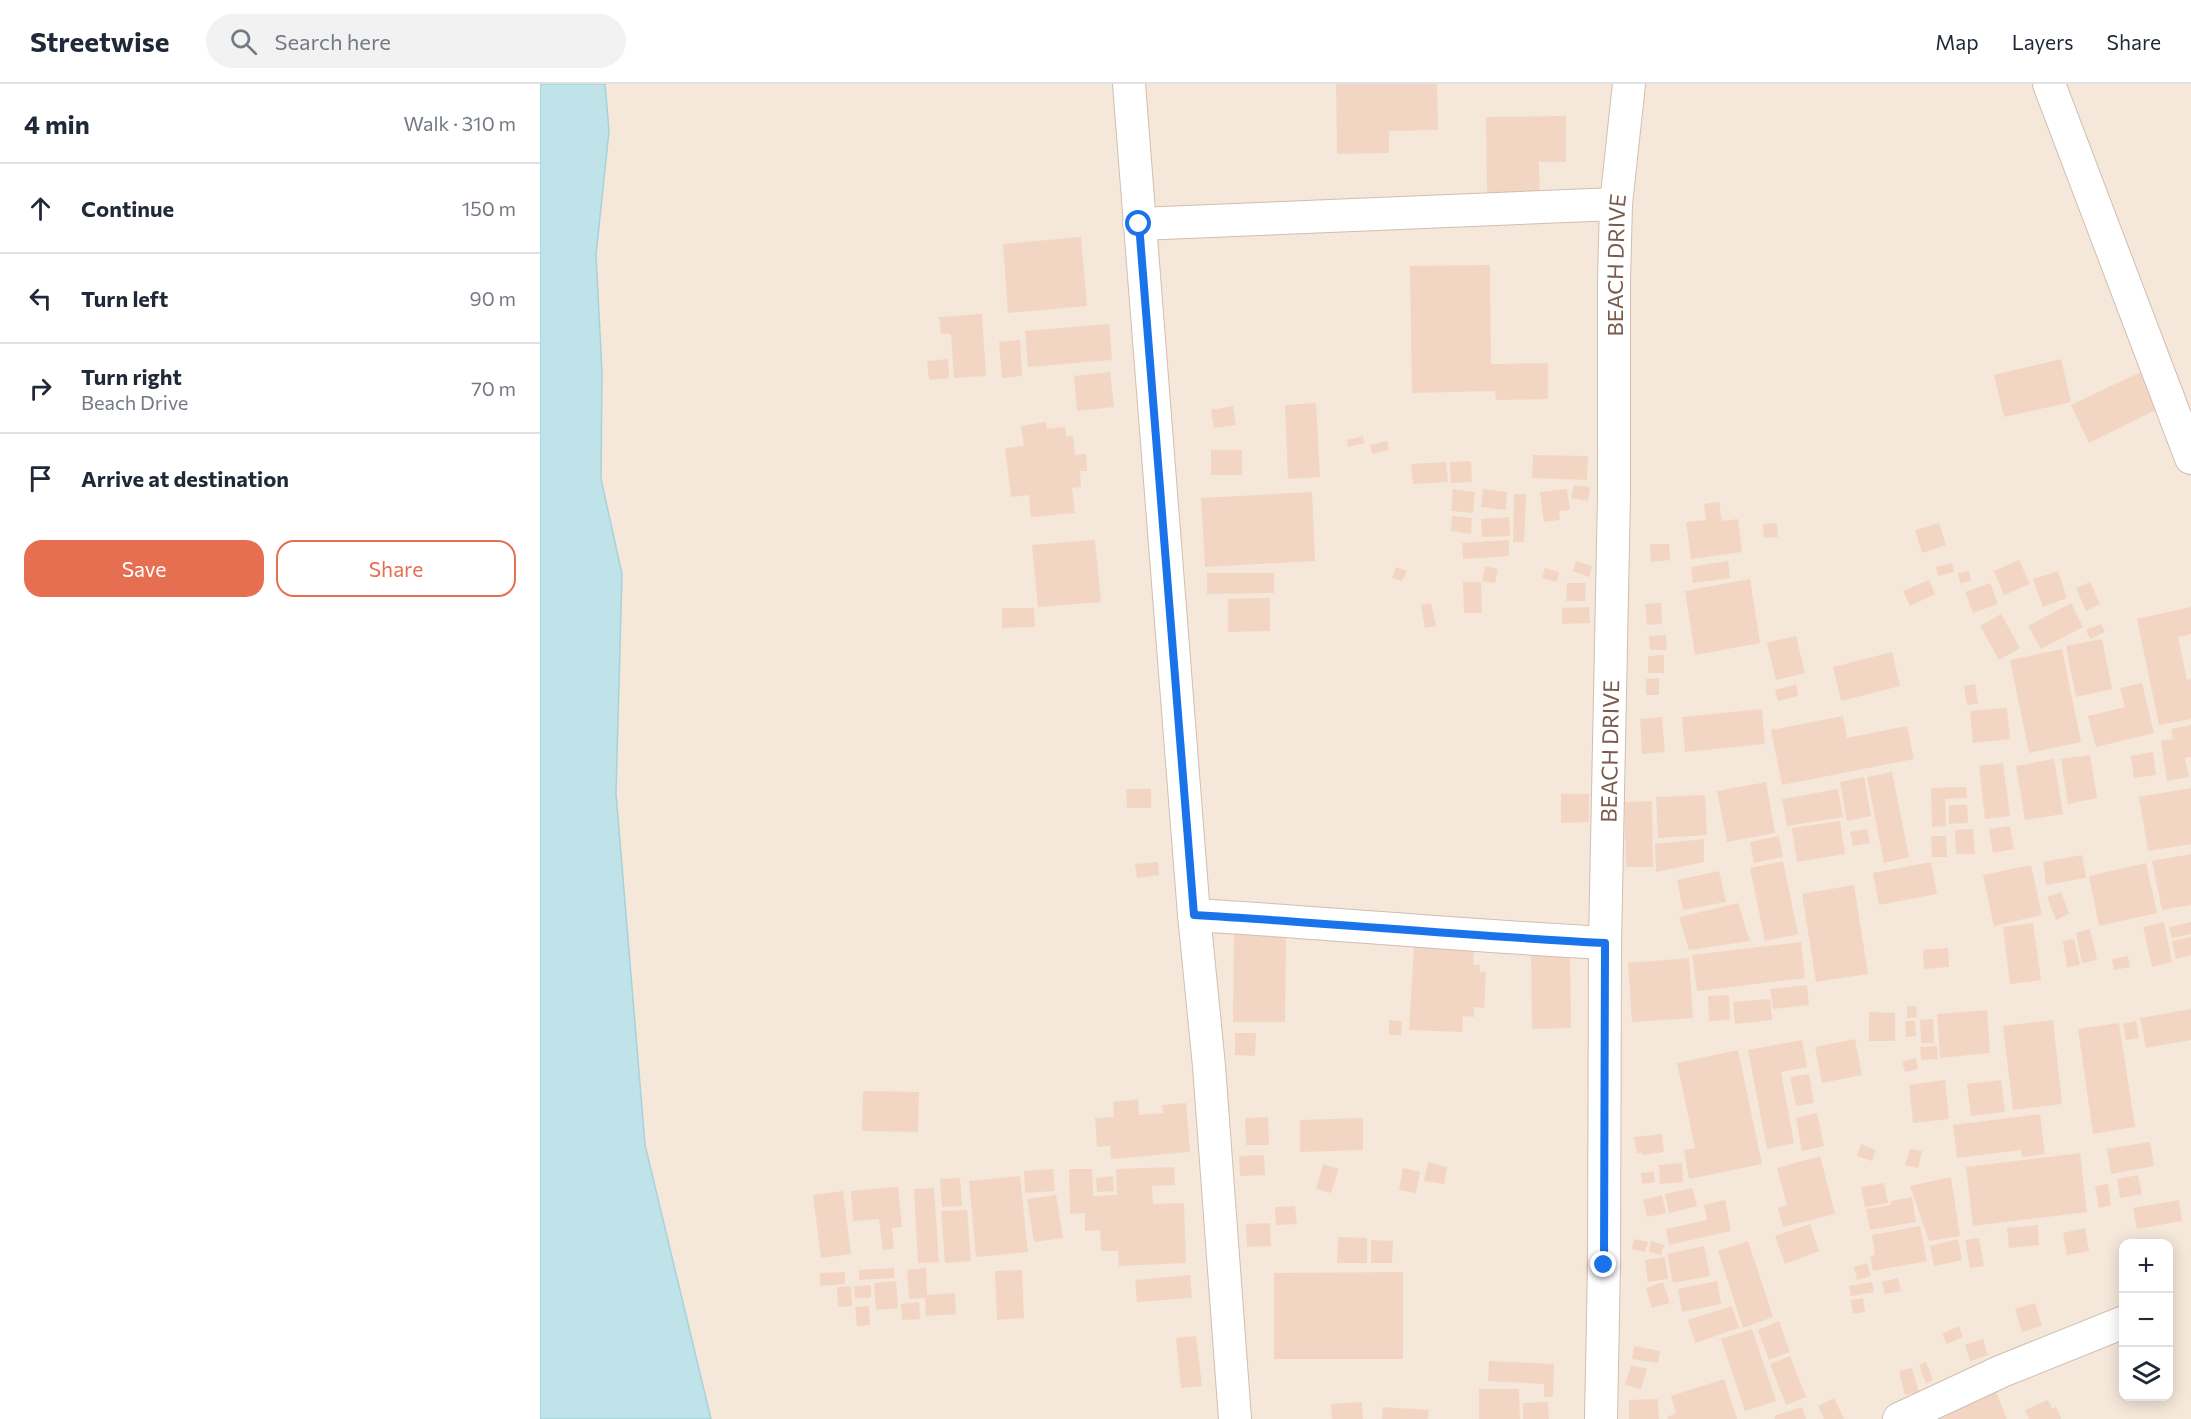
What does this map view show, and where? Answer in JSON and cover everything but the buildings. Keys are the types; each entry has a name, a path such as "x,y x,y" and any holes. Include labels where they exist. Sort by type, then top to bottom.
{"street":[{"path":"1129,84 1194,915 1209,1066 1235,1419"},
{"name":"BEACH DRIVE","path":"1601,1419 1605,943 1614,495 1616,204 1629,84"},
{"path":"2049,84 2191,458"},
{"path":"1139,224 1616,204"},
{"path":"1194,915 1288,920 1499,938 1605,943"},
{"path":"1899,1419 2002,1371 2119,1324"}],"shaded area":[{"path":"605,84 2191,84 2191,1419 711,1419 645,1145 616,793 622,574 601,479 602,372 596,255 609,131"}],"water":[{"path":"540,84 605,84 609,131 596,255 602,372 601,479 622,574 616,793 645,1145 711,1419 540,1419"}],"route":[{"path":"1139,224 1194,915 1288,920 1499,938 1605,943 1604,1265"}]}
